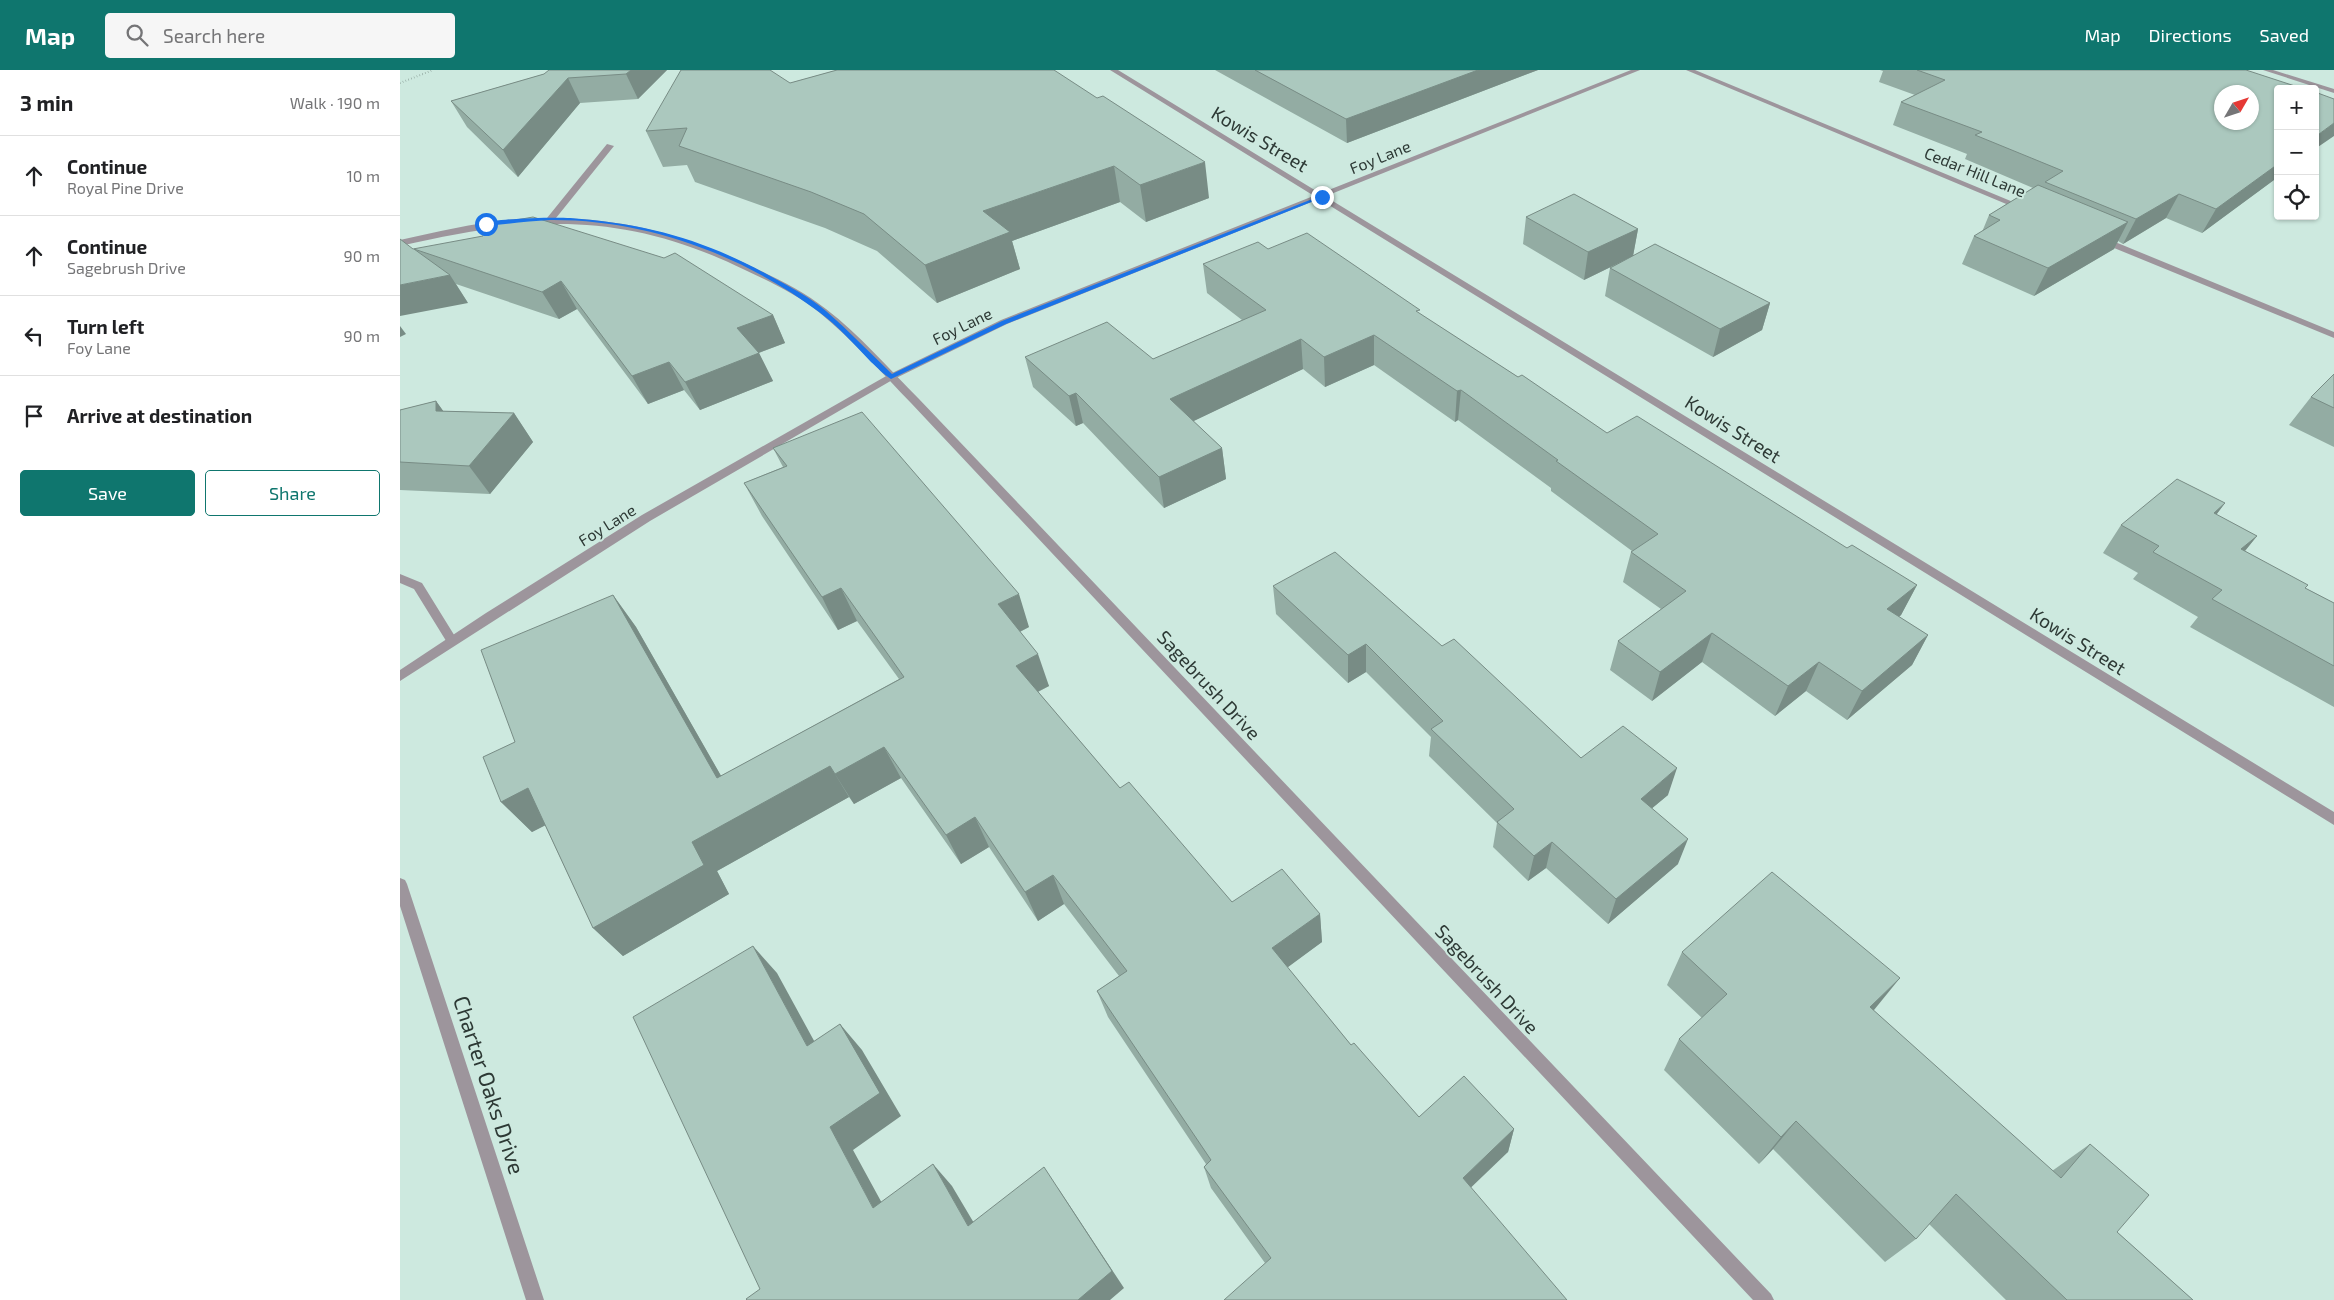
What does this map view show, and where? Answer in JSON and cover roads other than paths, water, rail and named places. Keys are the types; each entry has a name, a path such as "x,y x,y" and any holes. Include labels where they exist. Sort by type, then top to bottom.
{"street":[{"name":"Kowis Street","path":"1112,70 2334,819"},
{"name":"Foy Lane","path":"400,676 646,518 891,377 1004,322 1637,70"},
{"name":"Cedar Hill Lane","path":"1688,70 2039,214"},
{"path":"2266,70 2334,92"},
{"path":"551,219 610,146"},
{"name":"Sagebrush Drive","path":"400,243 486,224 551,219 597,222 650,229 697,244 739,261 798,294 823,312 891,377 1765,1300"},
{"path":"2094,237 2334,335"},
{"path":"400,578 418,586 452,641"},
{"name":"Charter Oaks Drive","path":"400,884 535,1300"}]}
